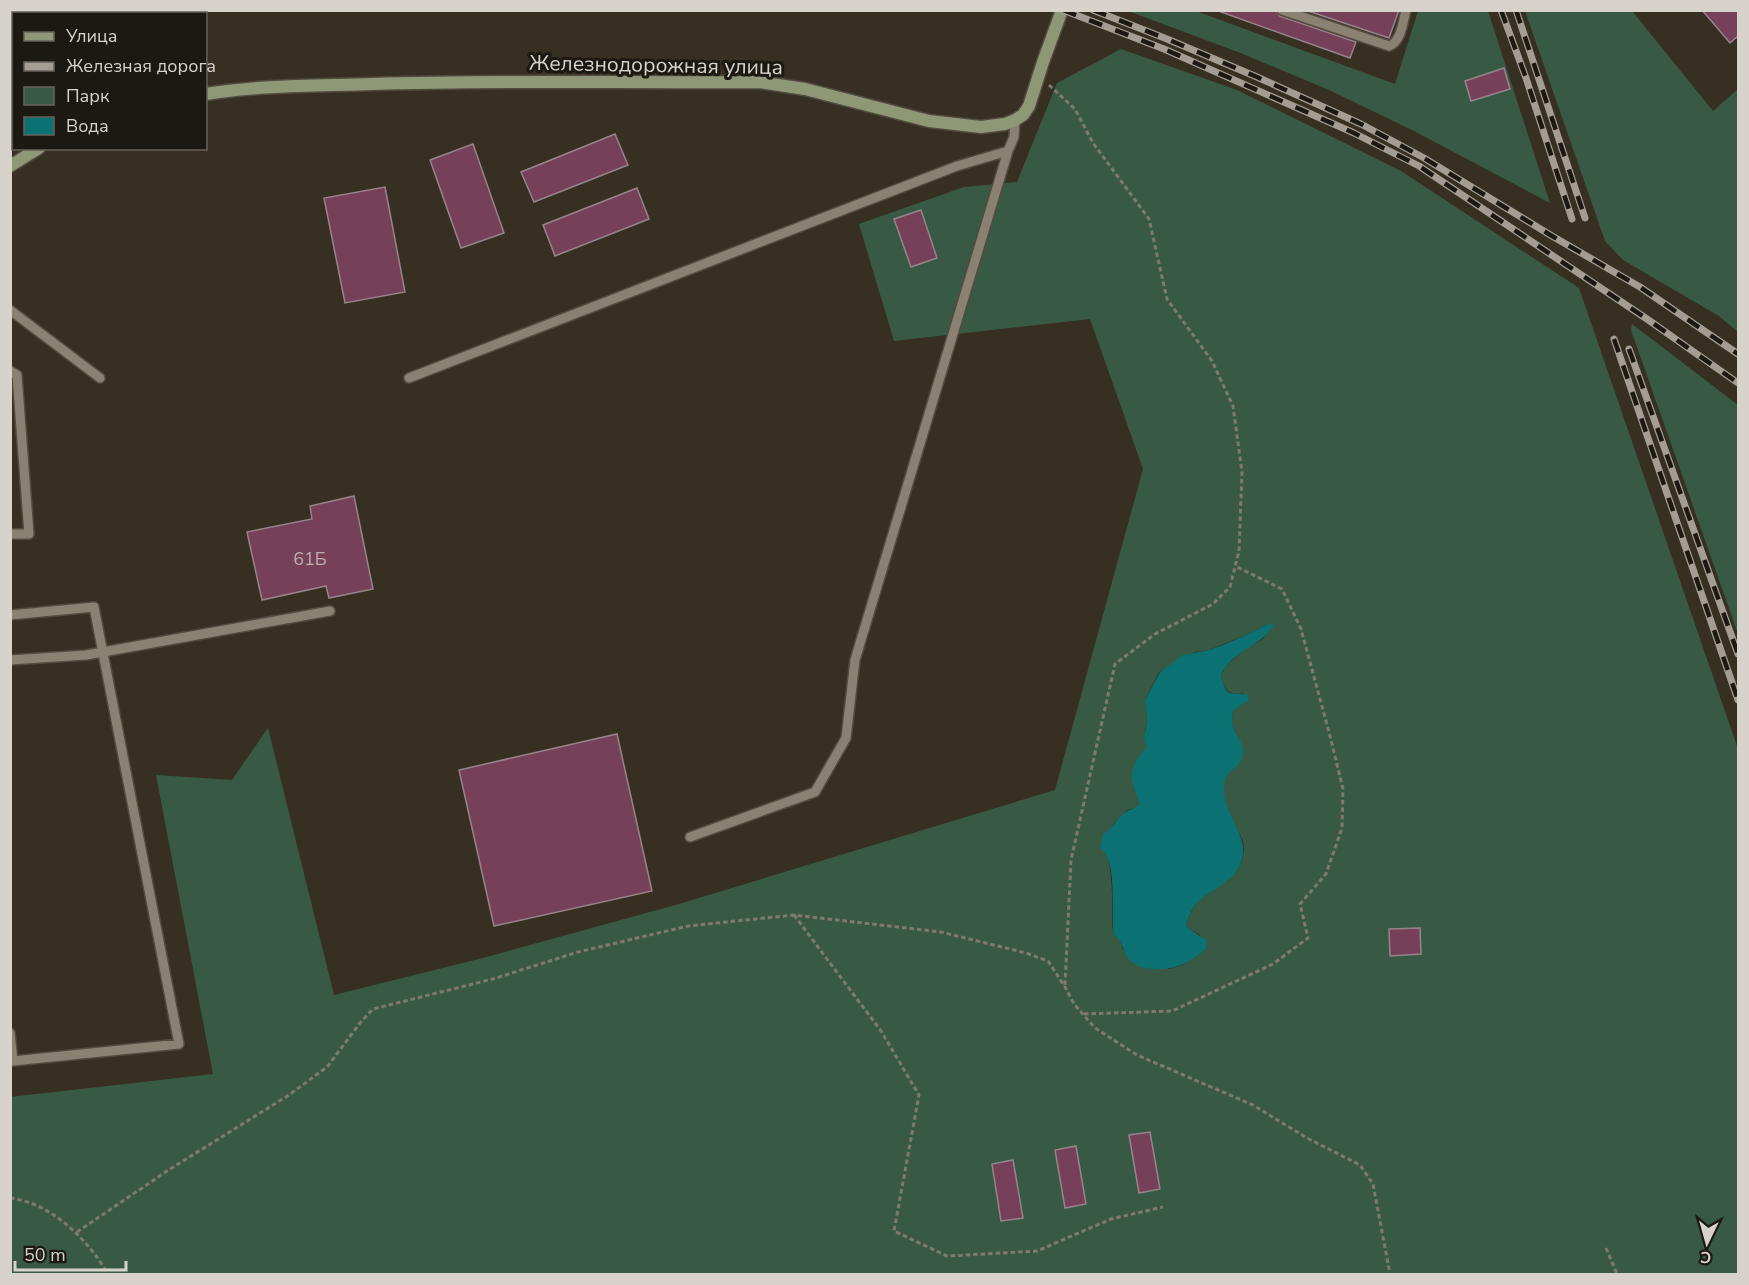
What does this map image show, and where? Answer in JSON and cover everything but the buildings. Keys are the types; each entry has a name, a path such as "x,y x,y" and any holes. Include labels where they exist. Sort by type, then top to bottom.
{"street":[{"path":"1016,120 1029,106 1062,10"},
{"name":"Железнодорожная улица","path":"207,94 291,87 411,83 759,82 805,88 929,121 981,127 1016,120"},
{"path":"10,166 36,150"}],"lane":[{"path":"1282,10 1389,46 1397,39 1406,10"},
{"path":"690,837 815,792 846,738 855,660 1014,137 1016,120"},
{"path":"409,378 957,166 1008,151"},
{"path":"10,310 100,378"},
{"path":"10,371 17,375 29,534 10,534"},
{"path":"10,615 94,607 179,1044 14,1061 10,1033"},
{"path":"10,660 86,655 330,611"}],"path":[{"path":"1038,75 1075,109 1093,143 1149,219 1167,299 1212,361 1233,406 1242,472 1239,550 1230,587 1213,604 1155,634 1115,664 1071,860 1065,987"},
{"path":"1083,1014 1172,1011 1273,964 1308,938 1300,904 1326,874 1342,828 1343,789 1300,629 1282,590 1235,566"},
{"path":"794,915 880,1031 919,1095 894,1231 947,1256 1037,1251 1111,1219 1163,1207"},
{"path":"76,1232 167,1171 290,1095 327,1067 372,1009 493,979 578,952 688,926 794,915 941,932 1026,953 1048,961 1074,1004 1095,1028 1137,1055 1253,1105 1307,1138 1360,1166 1372,1184 1390,1275"},
{"path":"10,1198 22,1199 50,1213 76,1232 101,1262 108,1275"},
{"path":"1606,1248 1617,1275"}],"green space":[{"path":"1128,11 1196,11 1395,84 1418,11 1488,11 1550,203 1414,131 1329,90 1238,52"},
{"path":"1525,11 1632,11 1713,111 1738,89 1738,332 1719,316 1623,260 1605,241"},
{"path":"1121,49 1237,90 1401,171 1579,288 1738,749 1738,1274 11,1274 10,1097 213,1074 156,775 232,780 268,728 334,995 483,958 679,904 1055,790 1143,469 1090,319 894,341 859,224 964,187 1017,182 1057,83","holes":["1270,623 1263,639 1245,649 1226,666 1221,676 1228,691 1243,693 1249,699 1233,711 1232,723 1241,744 1241,760 1228,773 1223,789 1227,808 1243,843 1244,852 1241,864 1231,877 1203,897 1189,916 1186,924 1188,928 1200,935 1200,954 1183,965 1169,969 1123,950 1120,940 1114,935 1112,925 1110,867 1106,852 1114,823 1127,810 1138,807 1141,803 1147,747 1145,700 1159,672 1194,652 1209,650"]},
{"path":"1632,324 1738,405 1738,634 1631,330"}],"water":[{"path":"1270,623 1274,626 1267,634 1232,660 1221,676 1228,692 1248,695 1249,700 1233,711 1234,730 1242,743 1243,754 1225,780 1224,788 1227,806 1242,844 1242,859 1239,867 1230,879 1197,903 1186,924 1188,928 1207,941 1206,949 1188,962 1176,967 1154,969 1140,967 1129,959 1114,935 1112,876 1110,864 1100,848 1103,834 1124,813 1137,807 1140,803 1132,774 1136,761 1147,747 1144,740 1147,720 1145,700 1160,672 1183,655 1223,645"}],"railway":[{"path":"1063,10 1164,49 1354,133 1419,166 1738,383"},
{"path":"1093,10 1257,77 1361,124 1424,158 1640,287 1738,354"},
{"path":"1501,10 1572,219"},
{"path":"1516,10 1585,218"},
{"path":"1614,339 1738,700"},
{"path":"1629,349 1738,654"}]}
